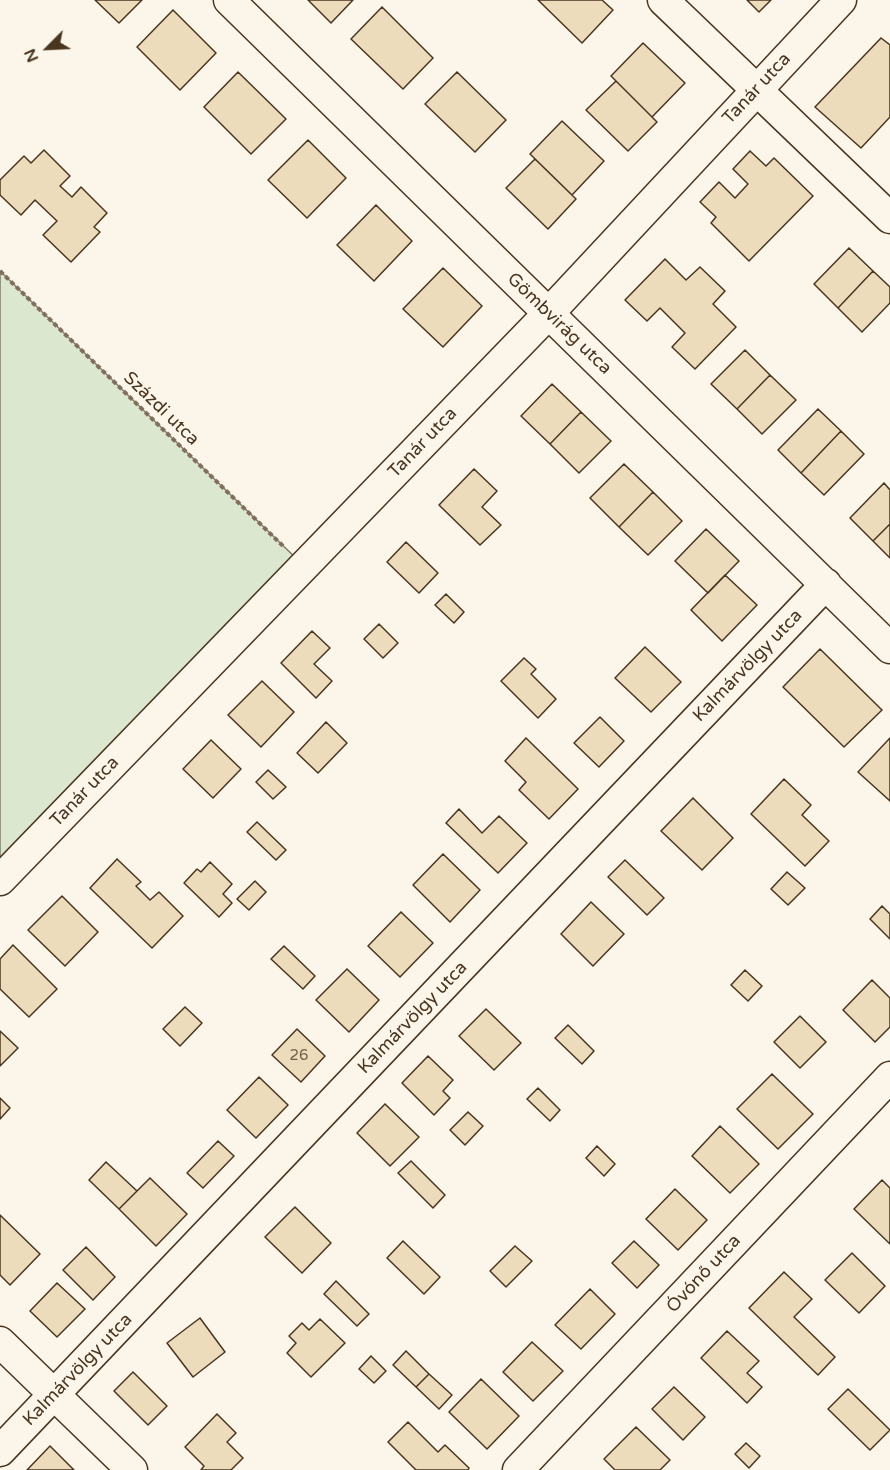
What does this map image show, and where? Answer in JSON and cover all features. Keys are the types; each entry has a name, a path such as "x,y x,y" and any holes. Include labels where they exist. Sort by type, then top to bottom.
{"street":[{"name":"Gömbvirág utca","path":"228,0 890,648"},
{"path":"663,0 890,218"},
{"name":"Tanár utca","path":"0,880 548,314 841,0"},
{"name":"Kalmárvölgy utca","path":"0,1451 826,584"},
{"name":"Óvónő utca","path":"518,1470 890,1077"},
{"path":"0,1342 132,1470"}],"path":[{"name":"Százdi utca","path":"0,271 304,566"}],"green space":[{"path":"0,271 304,566 0,880"}],"building":[{"path":"95,0 142,0 119,23"},
{"path":"308,0 353,0 331,23"},
{"path":"538,0 602,0 613,10 582,43"},
{"path":"747,0 771,0 759,12"},
{"path":"382,7 433,58 403,89 351,39"},
{"path":"173,10 216,53 180,90 137,47"},
{"path":"881,38 890,45 890,117 861,148 815,107"},
{"path":"643,43 685,83 652,117 611,76"},
{"path":"238,72 286,119 251,154 204,107"},
{"path":"457,72 506,120 475,152 425,104"},
{"path":"616,81 657,122 628,151 586,110"},
{"path":"562,121 604,161 572,195 530,154"},
{"path":"308,140 346,178 307,218 268,180"},
{"path":"44,150 70,176 60,186 72,197 81,187 107,213 94,227 100,232 71,262 43,235 57,221 35,200 21,215 0,195 0,180 24,156 31,163"},
{"path":"750,151 766,166 774,158 813,196 749,261 711,223 716,217 700,202 719,182 735,198 748,184 733,169"},
{"path":"535,159 576,199 548,229 506,188"},
{"path":"376,205 412,241 374,281 337,245"},
{"path":"849,248 873,271 838,308 814,284"},
{"path":"665,259 686,280 700,267 725,291 713,304 736,327 695,369 672,347 685,333 660,308 647,321 625,300"},
{"path":"443,268 482,306 443,347 403,309"},
{"path":"873,271 890,287 890,303 862,332 838,308"},
{"path":"745,350 770,375 737,409 711,384"},
{"path":"770,375 796,400 762,434 737,409"},
{"path":"552,384 581,412 550,444 521,416"},
{"path":"818,409 841,431 801,473 778,450"},
{"path":"581,412 611,441 579,473 550,444"},
{"path":"841,431 864,454 824,495 801,473"},
{"path":"624,464 653,492 619,527 590,498"},
{"path":"474,469 497,491 482,507 501,525 480,545 439,505"},
{"path":"884,483 890,490 890,524 873,541 850,518"},
{"path":"653,492 682,521 648,555 619,527"},
{"path":"890,524 890,558 873,541"},
{"path":"706,529 739,561 708,593 675,561"},
{"path":"406,542 438,573 419,593 387,562"},
{"path":"725,575 757,605 722,641 691,610"},
{"path":"446,594 464,612 454,623 435,605"},
{"path":"379,624 398,643 383,658 364,639"},
{"path":"312,631 330,648 314,664 332,681 316,698 281,663"},
{"path":"645,647 681,682 651,712 615,678"},
{"path":"820,649 882,710 844,747 783,687"},
{"path":"524,658 536,669 531,674 556,699 538,718 501,681"},
{"path":"262,681 294,712 261,747 228,715"},
{"path":"600,717 624,741 599,767 574,743"},
{"path":"326,722 347,743 318,773 297,753"},
{"path":"526,738 578,789 549,819 519,790 526,782 505,761"},
{"path":"890,738 890,801 858,772"},
{"path":"211,740 241,769 213,798 183,769"},
{"path":"268,770 286,787 273,799 256,782"},
{"path":"784,779 811,805 802,815 829,841 805,866 751,814"},
{"path":"693,798 733,838 702,870 661,831"},
{"path":"459,809 482,833 499,816 527,843 498,873 446,823"},
{"path":"257,822 286,850 276,860 247,832"},
{"path":"443,854 480,890 450,922 413,885"},
{"path":"117,859 141,882 136,886 150,900 159,892 183,916 152,948 90,888"},
{"path":"625,860 664,898 647,915 608,877"},
{"path":"210,862 232,884 223,894 232,903 219,917 184,883 197,869 201,872"},
{"path":"787,872 805,888 788,905 771,889"},
{"path":"255,881 266,892 249,910 237,899"},
{"path":"62,896 98,932 65,966 28,930"},
{"path":"591,902 624,934 593,966 561,934"},
{"path":"882,906 890,914 890,939 870,919"},
{"path":"401,912 433,943 400,977 368,946"},
{"path":"13,945 57,989 29,1017 0,989 0,959"},
{"path":"284,946 315,976 303,989 271,959"},
{"path":"347,969 379,1000 349,1032 316,1000"},
{"path":"745,970 762,986 748,1001 731,985"},
{"path":"872,980 890,998 890,1027 875,1042 843,1010"},
{"path":"185,1007 202,1023 180,1046 163,1029"},
{"path":"486,1009 521,1043 494,1070 459,1036"},
{"path":"800,1016 826,1042 800,1068 774,1042"},
{"path":"568,1025 594,1051 582,1064 555,1038"},
{"path":"297,1029 325,1056 301,1082 272,1055"},
{"path":"0,1031 18,1048 0,1066"},
{"path":"428,1056 453,1080 443,1091 450,1098 434,1115 402,1083"},
{"path":"772,1074 813,1114 778,1149 737,1109"},
{"path":"259,1077 288,1105 256,1138 227,1110"},
{"path":"538,1088 560,1110 550,1121 527,1099"},
{"path":"0,1098 10,1108 0,1119"},
{"path":"385,1104 419,1137 390,1166 357,1133"},
{"path":"468,1112 483,1126 465,1145 450,1130"},
{"path":"720,1126 759,1164 730,1193 692,1156"},
{"path":"218,1141 234,1156 203,1188 187,1173"},
{"path":"597,1146 615,1164 604,1176 586,1158"},
{"path":"411,1161 445,1195 433,1208 398,1173"},
{"path":"106,1162 137,1191 119,1209 89,1180"},
{"path":"150,1178 187,1214 156,1246 119,1209"},
{"path":"882,1180 890,1188 890,1244 854,1209"},
{"path":"675,1189 707,1220 678,1250 646,1219"},
{"path":"295,1207 331,1243 302,1273 265,1237"},
{"path":"0,1215 40,1254 10,1285 0,1275"},
{"path":"403,1241 440,1277 424,1294 387,1258"},
{"path":"634,1241 659,1265 637,1288 612,1263"},
{"path":"515,1246 532,1261 506,1287 490,1271"},
{"path":"86,1247 115,1277 93,1300 63,1270"},
{"path":"852,1253 885,1286 859,1313 825,1280"},
{"path":"784,1272 812,1299 794,1317 835,1357 818,1375 749,1308"},
{"path":"336,1281 369,1314 357,1326 324,1294"},
{"path":"57,1283 85,1309 57,1337 30,1311"},
{"path":"590,1289 615,1314 581,1349 555,1325"},
{"path":"200,1318 225,1352 193,1377 167,1343"},
{"path":"320,1319 345,1343 311,1377 287,1353 296,1343 289,1336 302,1323 309,1330"},
{"path":"727,1331 759,1361 747,1373 762,1387 747,1403 701,1358"},
{"path":"532,1342 563,1371 533,1401 503,1372"},
{"path":"406,1351 429,1374 416,1387 393,1365"},
{"path":"371,1356 386,1371 374,1383 359,1369"},
{"path":"133,1372 167,1406 148,1425 114,1391"},
{"path":"429,1374 452,1395 439,1409 416,1387"},
{"path":"481,1379 519,1416 487,1449 449,1412"},
{"path":"674,1387 705,1417 683,1440 652,1409"},
{"path":"848,1389 890,1430 870,1450 828,1409"},
{"path":"217,1414 236,1433 227,1442 243,1458 231,1470 201,1470 204,1466 185,1447"},
{"path":"408,1422 438,1452 445,1445 469,1468 468,1470 416,1470 388,1442"},
{"path":"636,1427 670,1460 660,1470 615,1470 604,1459"},
{"path":"746,1443 760,1456 749,1468 735,1454"},
{"path":"50,1446 74,1470 27,1470"}]}
